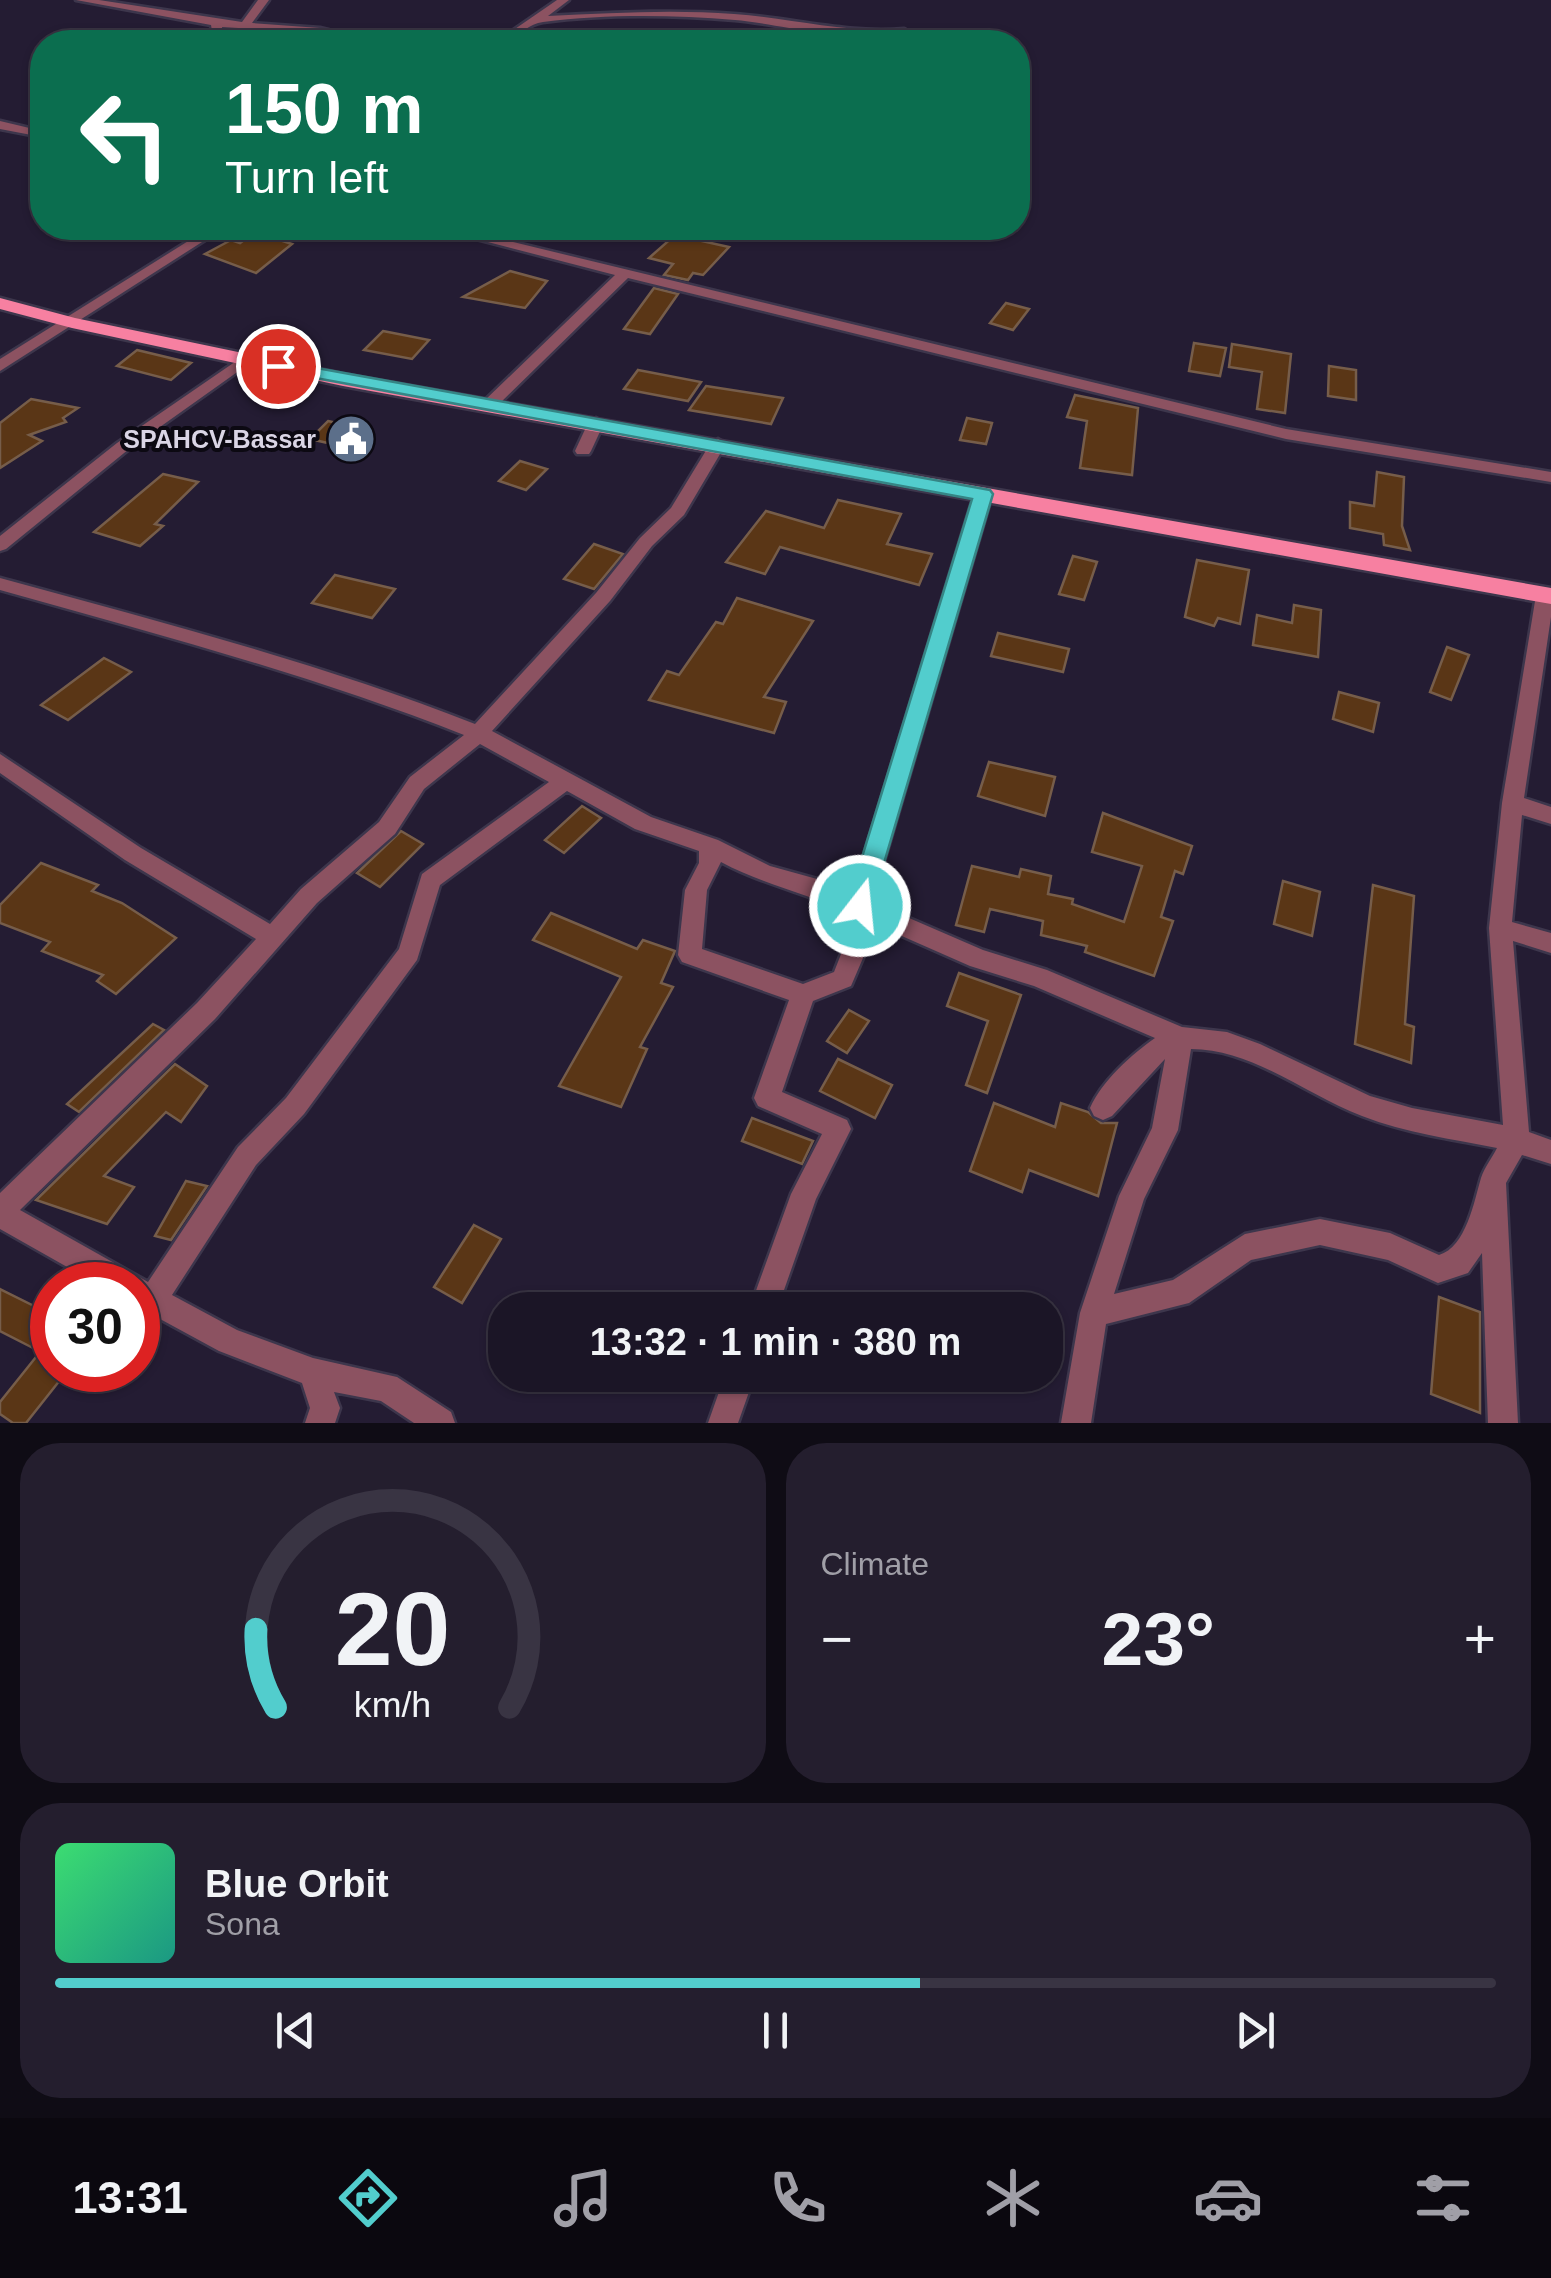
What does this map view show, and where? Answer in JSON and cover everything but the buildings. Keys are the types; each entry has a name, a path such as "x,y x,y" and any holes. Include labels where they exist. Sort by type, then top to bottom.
{"main road":[{"path":"0,302 72,323 245,360 1548,596"}],"street":[{"path":"81,0 216,23 292,30"},
{"path":"245,30 245,23 264,0"},
{"path":"520,30 564,0"},
{"path":"540,18 686,16 757,19 836,30"},
{"path":"216,23 217,30"},
{"path":"0,125 30,131"},
{"path":"15,128 30,127"},
{"path":"0,366 199,240"},
{"path":"488,240 1286,434 1551,477"},
{"path":"490,404 624,274"},
{"path":"0,546 122,446 245,360"},
{"path":"584,452 596,423"},
{"path":"86,1262 0,1213 206,1011 309,896 387,828 417,783 478,733 678,511 718,444"},
{"path":"710,846 710,863 696,890 690,955 803,994 844,979 857,944 860,906 983,494"},
{"path":"0,584 274,659 379,694 478,733 642,822 710,846 764,874 860,906 978,959 1039,977 1181,1038 1235,1047 1308,1075 1365,1106 1452,1130 1517,1138 1551,1152"},
{"path":"1094,1312 1179,1293 1245,1248 1320,1232 1390,1248 1438,1268 1458,1264 1474,1241 1492,1181 1517,1138 1500,928 1513,804 1548,596"},
{"path":"0,762 133,854 272,937"},
{"path":"160,1276 248,1156 295,1106 409,953 430,880 564,782"},
{"path":"1513,804 1551,816"},
{"path":"1500,928 1551,943"},
{"path":"769,1292 804,1194 838,1129 768,1098 803,994"},
{"path":"1103,1108 1130,1074 1158,1050 1181,1038"},
{"path":"1076,1423 1094,1312 1132,1196 1165,1130 1181,1038"},
{"path":"1492,1181 1503,1423"},
{"path":"160,1304 229,1340 313,1373 387,1387 440,1423"},
{"path":"313,1373 325,1408 320,1423"},
{"path":"723,1423 734,1392"}],"place":[{"name":"SPAHCV-Bassar","path":"351,439"}],"route":[{"path":"278,366 983,494 860,906"}]}
